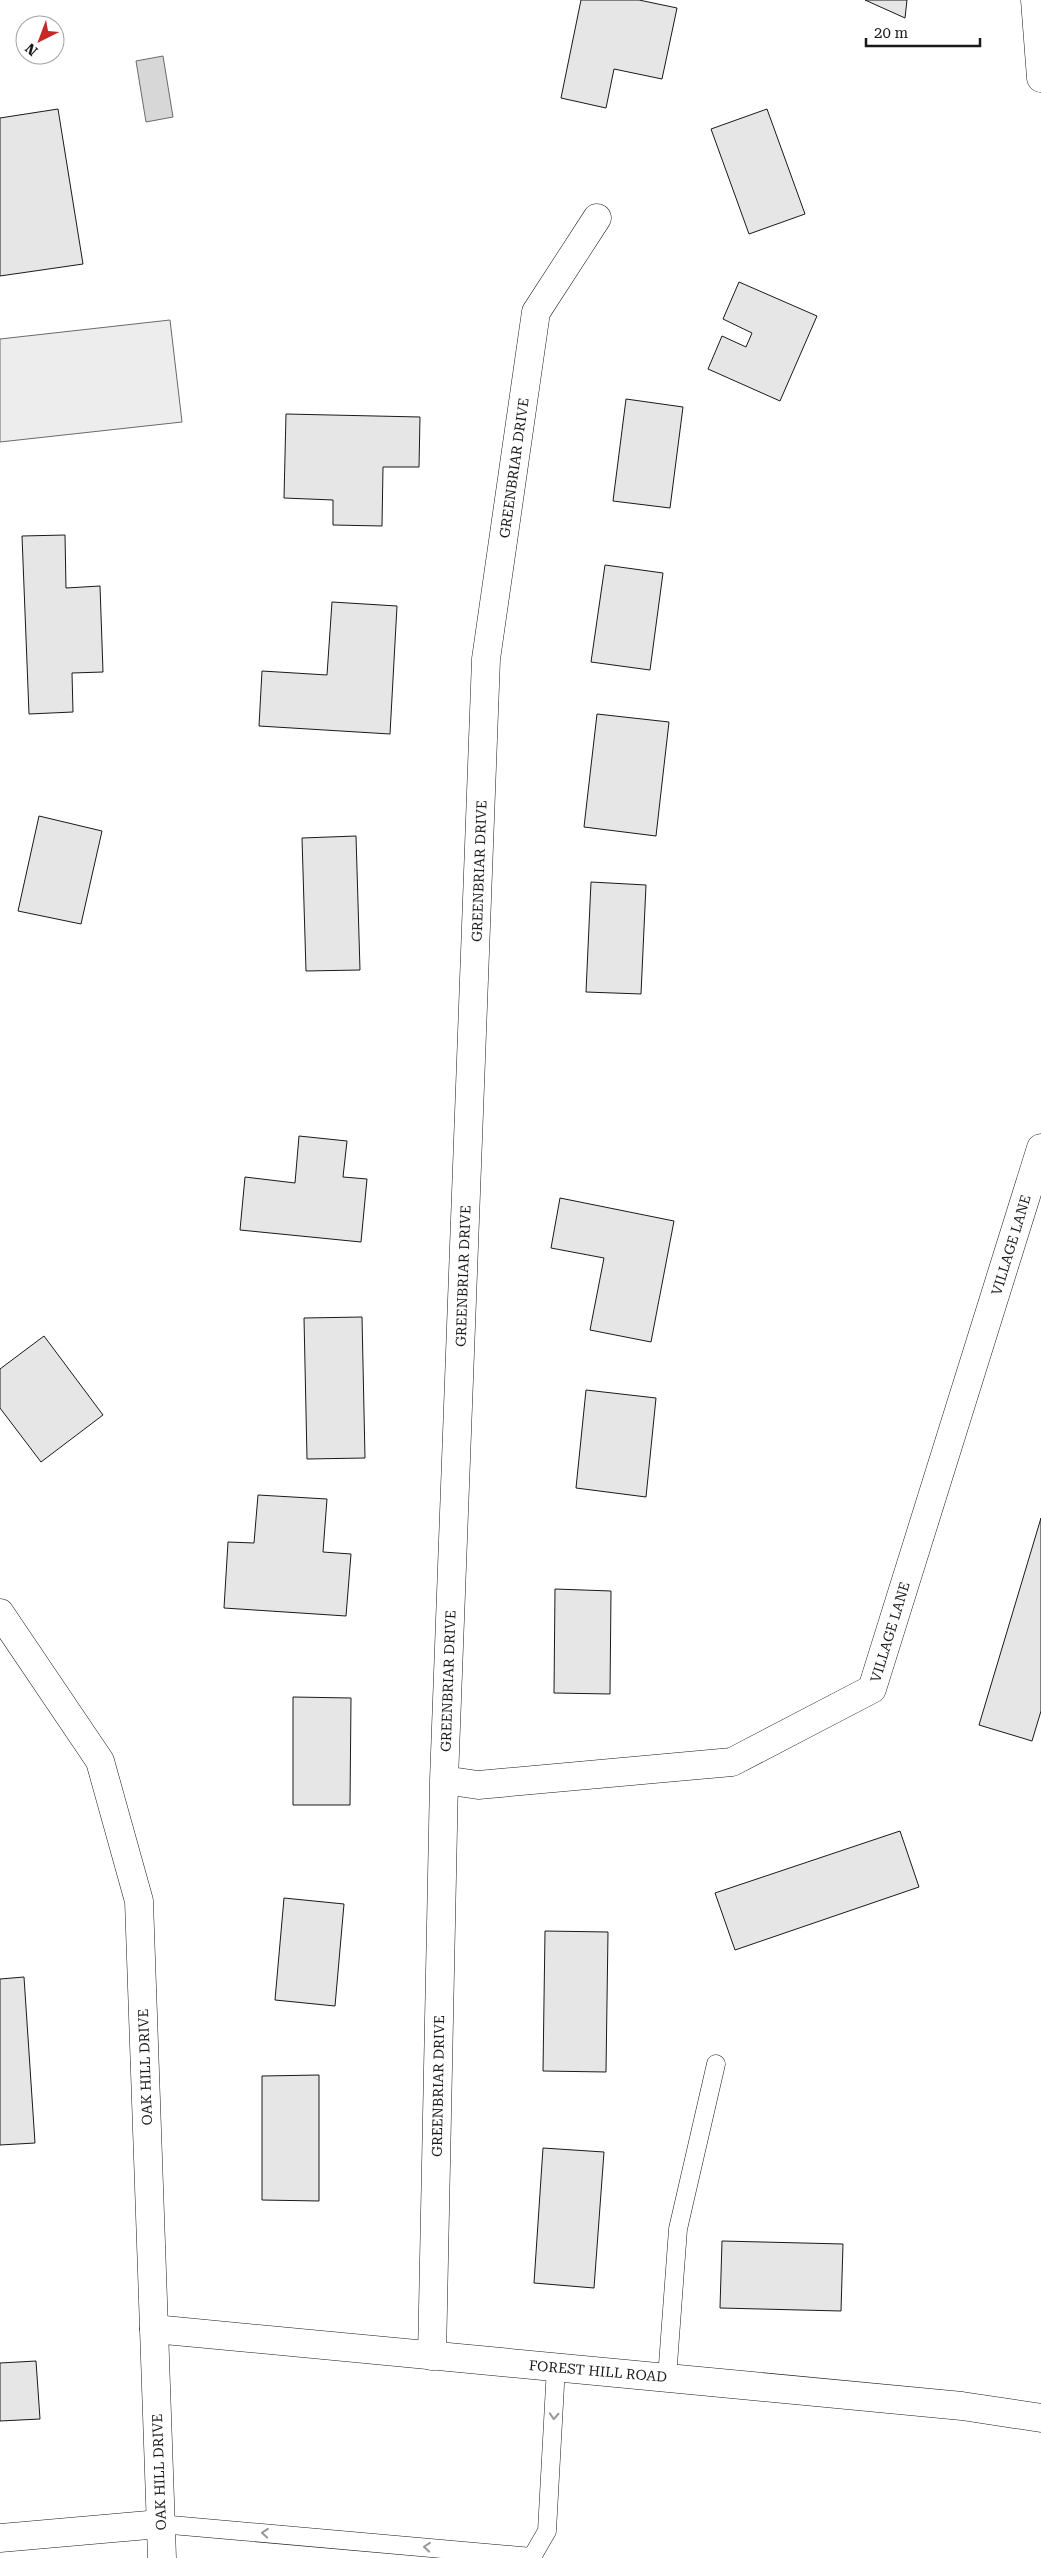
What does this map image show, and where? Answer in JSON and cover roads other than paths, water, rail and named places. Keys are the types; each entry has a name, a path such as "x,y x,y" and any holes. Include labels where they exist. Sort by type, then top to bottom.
{"street":[{"path":"1034,0 1041,78"},
{"name":"GREENBRIAR DRIVE","path":"432,2356 444,1780 486,659 536,312 597,218"},
{"name":"VILLAGE LANE","path":"444,1780 478,1785 732,1762 872,1689 1041,1148"},
{"name":"OAK HILL DRIVE","path":"0,1613 100,1761 139,1901 162,2558"},
{"name":"FOREST HILL ROAD","path":"154,2330 962,2406 1041,2418"},
{"path":"0,2538 160,2524"}],"lane":[{"path":"667,2378 678,2229 716,2064"},
{"path":"160,2524 532,2557 548,2531 556,2367"}]}
